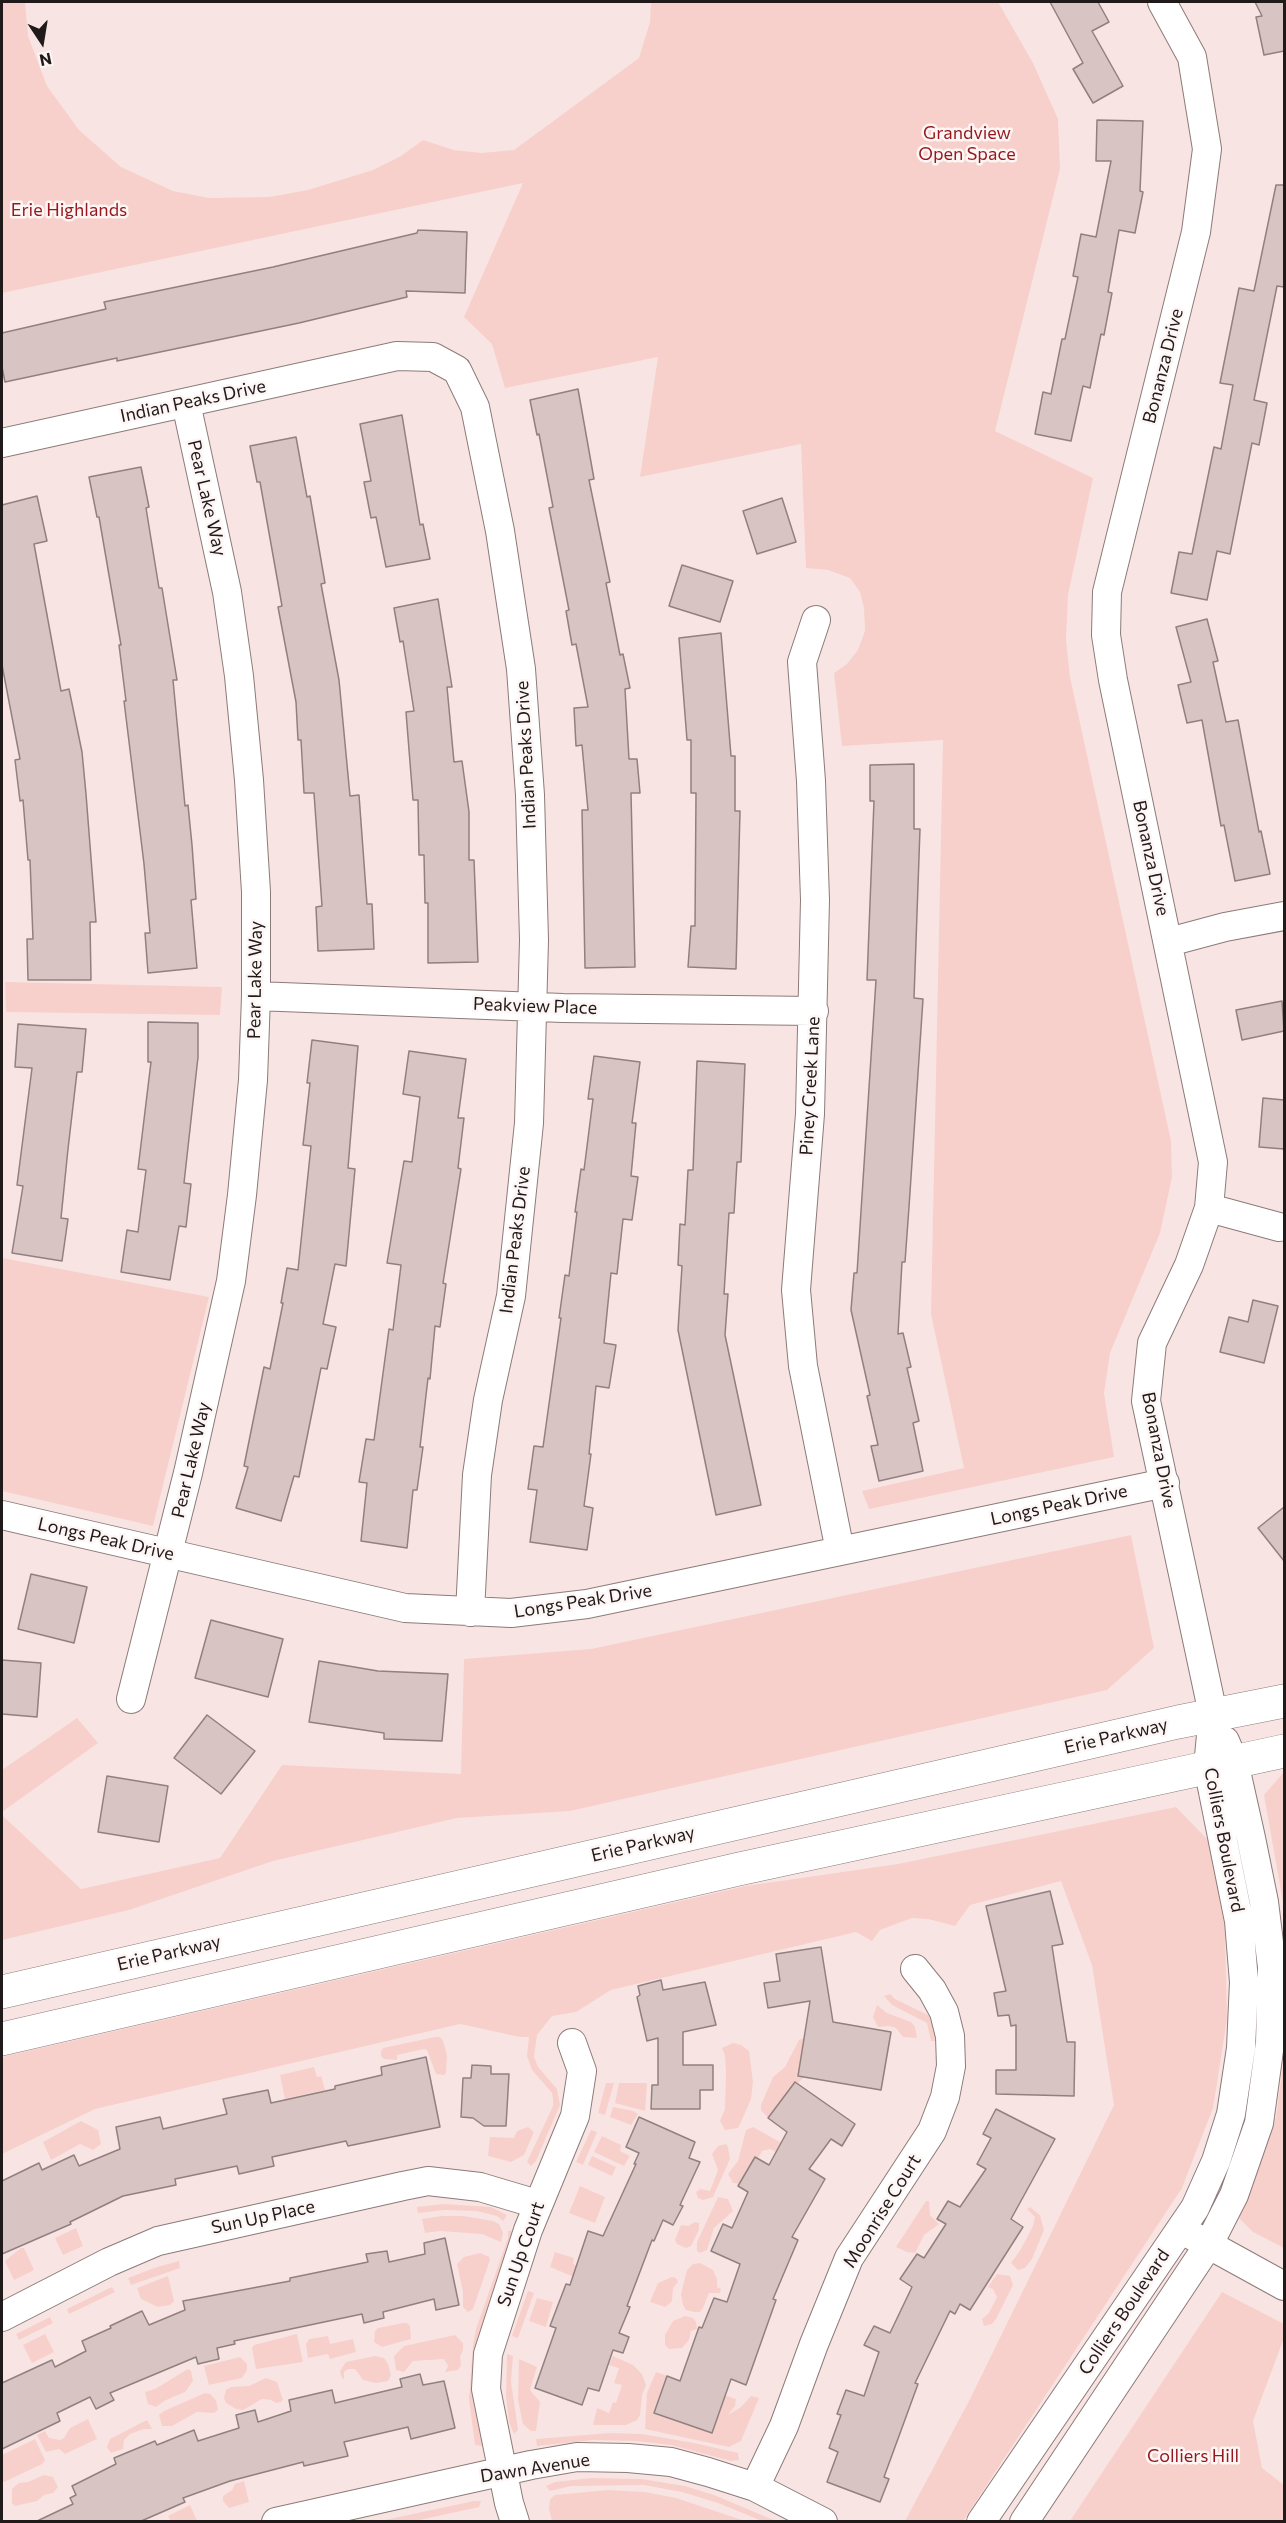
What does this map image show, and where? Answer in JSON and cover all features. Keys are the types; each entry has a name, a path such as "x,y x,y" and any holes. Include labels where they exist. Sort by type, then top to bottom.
{"main road":[{"name":"Erie Parkway","path":"2,1992 1212,1714 1284,1701"},
{"path":"2,2039 740,1869 1284,1751"},
{"path":"2,1969 141,1936 298,1923"}],"street":[{"name":"Bonanza Drive","path":"1162,2 1192,57 1207,149 1196,232 1107,592 1106,635 1113,680 1213,1162 1209,1208 1189,1265 1152,1343 1146,1401 1212,1714"},
{"name":"Indian Peaks Drive","path":"2,443 396,356 433,357 457,370 475,408 500,531 521,669 530,807 534,940 529,1123 511,1296 488,1400 477,1475 471,1612"},
{"name":"Pear Lake Way","path":"131,1699 168,1554 231,1281 253,1080 256,892 249,780 239,676 227,592 186,403"},
{"name":"Piney Creek Lane","path":"816,620 802,662 813,817 814,1011 810,1114 796,1290 803,1366 840,1551"},
{"path":"1169,942 1225,927 1284,916"},
{"name":"Peakview Place","path":"256,996 532,1007 814,1011"},
{"path":"1209,1208 1279,1227"},
{"name":"Longs Peak Drive","path":"2,1515 405,1608 511,1613 587,1604 1164,1483"},
{"name":"Colliers Boulevard","path":"981,2522 1196,2208 1216,2161 1231,2115 1241,2048 1244,1982 1221,1765 1212,1714"},
{"name":"Colliers Boulevard","path":"1024,2522 1209,2244 1234,2195 1259,2122 1270,2043 1272,1967 1264,1902 1221,1765"},
{"name":"Moonrise Court","path":"754,2487 784,2426 849,2258 932,2131 945,2097 951,2066 950,2036 944,2012 932,1990 915,1969"},
{"name":"Sun Up Court","path":"515,2522 486,2389 489,2354 537,2204 575,2116 582,2071 572,2043"},
{"name":"Sun Up Place","path":"2,2317 109,2262 158,2241 403,2186 428,2181 480,2187 537,2204"},
{"path":"1180,2230 1284,2286"},
{"name":"Dawn Avenue","path":"276,2522 503,2471 577,2457 671,2462 754,2487 823,2522"}],"green space":[{"path":"2,2 25,2 28,36 47,86 79,130 121,167 173,191 209,198 269,197 308,190 373,170 401,156 423,140 454,150 481,153 514,150 639,58 650,22 651,2 998,2 1033,63 1058,119 1060,169 995,431 1093,478 1068,595 1066,640 1070,677 1171,1141 1172,1177 1160,1233 1110,1353 1104,1393 1114,1457 869,1509 862,1491 964,1468 931,1314 943,740 842,746 834,673 847,664 858,650 865,631 864,608 860,592 850,578 828,570 806,568 801,444 640,477 658,357 505,388 492,344 464,317 523,183 2,293"},
{"path":"5,982 222,987 220,1015 6,1012"},
{"path":"2,1258 209,1297 153,1526 2,1491"},
{"path":"1131,1535 1154,1648 1107,1690 570,1811 457,1818 273,1861 129,1910 2,1940 2,1815 81,1889 220,1858 282,1765 461,1774 464,1659 591,1649"},
{"path":"77,1718 98,1743 2,1812 2,1770"},
{"path":"1284,1772 1284,1908 1264,1795"},
{"path":"1176,1807 1208,1840 1225,1928 1227,2019 1213,2108 1182,2188 963,2521 905,2521 969,2401 1114,2105 1092,1965 1061,1881 970,1905 955,1926 928,1919 912,1918 880,1930 872,1941 856,1932 611,1990 576,2012 552,2016 537,2035 534,2057 538,2067 557,2089 560,2105 536,2161 531,2166 527,2162 553,2106 553,2099 552,2093 532,2070 527,2056 529,2037 460,2024 95,2109 2,2154 2,2057 746,1886 898,1864"},
{"path":"890,1994 895,1999 928,2015 932,2020 937,2041 931,2041 927,2023 892,2005 884,1996"},
{"path":"877,2005 887,2013 911,2022 915,2027 917,2038 903,2037 896,2028 889,2026 878,2027 873,2017"},
{"path":"810,2035 817,2065 799,2082 776,2118 770,2120 761,2110 761,2105 773,2077 785,2067 799,2040"},
{"path":"440,2037 443,2041 447,2055 444,2075 436,2074 427,2050 424,2049 397,2055 397,2060 384,2059 381,2056 383,2048"},
{"path":"733,2043 749,2051 753,2082 751,2099 738,2128 725,2130 720,2121 725,2109 726,2073 722,2048"},
{"path":"1284,2057 1284,2248 1253,2232 1239,2218 1276,2117"},
{"path":"314,2067 317,2077 321,2076 325,2090 285,2099 280,2075"},
{"path":"606,2083 614,2083 605,2115 598,2113"},
{"path":"619,2083 647,2083 645,2111 615,2103"},
{"path":"613,2107 638,2114 631,2125 610,2117"},
{"path":"81,2121 98,2130 101,2144 93,2150 80,2144 51,2160 43,2142"},
{"path":"528,2127 534,2132 524,2155 511,2162 488,2156 490,2137 514,2138 517,2131"},
{"path":"753,2127 784,2146 778,2153 770,2149 762,2151 745,2184 733,2183 728,2174 738,2161 746,2130"},
{"path":"591,2130 597,2132 583,2165 576,2162"},
{"path":"602,2136 621,2145 620,2151 630,2156 624,2166 594,2152"},
{"path":"726,2144 730,2159 713,2197 703,2200 698,2198 696,2192 700,2189 710,2191 718,2170 712,2154 718,2146"},
{"path":"592,2156 616,2167 612,2176 588,2165"},
{"path":"580,2186 605,2197 595,2223 569,2213"},
{"path":"718,2197 728,2199 733,2211 714,2228 707,2250 700,2253 697,2251 697,2242"},
{"path":"926,2201 929,2201 930,2215 939,2224 924,2235 915,2253 896,2247"},
{"path":"443,2204 491,2207 507,2215 503,2221 497,2216 477,2211 445,2210 418,2213 417,2207"},
{"path":"1030,2207 1040,2215 1044,2230 1032,2259 1025,2268 1018,2270 1011,2263 1033,2226 1035,2217 1027,2209"},
{"path":"463,2216 493,2221 499,2224 503,2233 501,2242 482,2234 440,2231 425,2233 422,2219"},
{"path":"695,2222 699,2223 699,2230 691,2246 686,2248 677,2244 675,2240 681,2225 688,2226"},
{"path":"76,2228 83,2246 63,2255 55,2238"},
{"path":"516,2230 482,2446 475,2445 469,2399 476,2329 508,2238 508,2231"},
{"path":"24,2248 34,2270 14,2280 5,2261"},
{"path":"555,2252 574,2258 573,2264 585,2269 581,2280 550,2267"},
{"path":"480,2253 489,2257 490,2260 473,2309 468,2312 463,2307 463,2292 457,2264 464,2257"},
{"path":"179,2261 180,2268 131,2285 128,2278 157,2267"},
{"path":"700,2263 713,2270 717,2279 717,2287 721,2289 720,2293 709,2293 700,2312 694,2312 686,2310 681,2294 687,2270 693,2264"},
{"path":"997,2274 1010,2276 1013,2285 996,2319 992,2324 984,2326 982,2319 989,2313 997,2297 993,2289 988,2287"},
{"path":"168,2276 174,2301 170,2305 158,2307 141,2299 137,2288"},
{"path":"672,2277 678,2282 673,2288 672,2301 665,2307 650,2302 658,2283"},
{"path":"112,2287 115,2292 69,2314 67,2309"},
{"path":"528,2291 534,2293 518,2338 512,2336"},
{"name":"Colliers Hill","path":"1222,2292 1284,2324 1284,2338 1253,2421 1262,2468 1284,2485 1284,2521 1070,2521"},
{"path":"537,2298 553,2302 546,2327 529,2321"},
{"path":"685,2316 693,2318 697,2329 691,2331 689,2340 682,2348 669,2349 665,2345 665,2335 673,2321"},
{"path":"50,2317 53,2323 19,2340 16,2334"},
{"path":"403,2323 410,2326 411,2339 382,2347 374,2342 375,2331 378,2328"},
{"path":"45,2334 54,2352 32,2363 23,2345"},
{"path":"297,2334 303,2362 256,2369 252,2348 254,2345"},
{"path":"455,2335 463,2343 461,2365 458,2370 445,2372 448,2366 444,2359 413,2361 404,2372 396,2370 394,2356 404,2346"},
{"path":"328,2336 330,2344 353,2339 356,2352 330,2359 328,2354 308,2358 306,2344 309,2339"},
{"path":"507,2354 513,2356 511,2381 518,2430 514,2434 509,2422 506,2396"},
{"path":"375,2356 384,2358 388,2364 391,2375 388,2381 376,2383 363,2380 355,2369 348,2369 344,2372 344,2380 341,2376 340,2371 346,2362"},
{"path":"613,2356 633,2365 642,2374 646,2385 642,2395 640,2415 637,2420 626,2425 593,2425 597,2408 609,2413 613,2402 616,2403 622,2385 614,2383 619,2368 609,2365"},
{"path":"240,2357 247,2364 247,2370 242,2378 209,2385 204,2366"},
{"path":"519,2359 537,2367 530,2390 540,2402 536,2431 531,2431 523,2424 518,2400"},
{"path":"188,2369 191,2371 193,2381 185,2392 156,2407 148,2404 145,2392 155,2389"},
{"path":"656,2372 736,2399 735,2406 728,2415 741,2407 751,2396 759,2398 741,2441 729,2447 645,2429 647,2393"},
{"path":"266,2378 277,2382 283,2400 281,2402 262,2399 243,2410 226,2403 224,2398 226,2390 231,2387 249,2386"},
{"path":"205,2393 210,2394 216,2400 218,2410 214,2413 197,2412 172,2426 162,2426 159,2415 164,2411"},
{"path":"88,2419 97,2439 65,2454 59,2449 46,2452 37,2435 45,2431 49,2438 60,2440 70,2428"},
{"path":"147,2420 152,2429 130,2434 124,2440 123,2449 111,2453 107,2447 110,2439"},
{"path":"610,2433 642,2434 694,2443 738,2453 739,2460 731,2461 671,2445 636,2441 593,2440 537,2446 536,2439"},
{"path":"35,2439 45,2460 42,2464 2,2481 2,2455"},
{"path":"44,2475 53,2477 58,2487 53,2493 44,2495 37,2501 15,2506 12,2503 12,2489 19,2483"},
{"path":"591,2478 641,2479 685,2486 714,2495 776,2521 762,2521 718,2503 682,2492 644,2485 571,2486 550,2491 546,2486 555,2482"},
{"path":"244,2481 249,2502 229,2508 223,2501 223,2496 232,2490 235,2484"},
{"path":"608,2490 645,2492 676,2498 745,2521 552,2521 549,2509 550,2499 555,2495"},
{"path":"481,2501 479,2507 415,2521 380,2521"},
{"path":"190,2505 197,2521 171,2521 168,2516"}],"building":[{"path":"1050,2 1098,2 1109,22 1092,31 1123,86 1093,103 1073,69 1083,63"},
{"path":"1255,2 1284,2 1284,51 1264,55 1256,17 1262,16"},
{"path":"1097,120 1143,121 1140,191 1143,192 1135,233 1119,230 1108,292 1112,293 1104,335 1101,334 1090,388 1083,386 1071,441 1035,434 1043,392 1051,394 1062,339 1065,339 1078,277 1073,276 1081,234 1096,237 1111,161 1096,161"},
{"path":"1276,185 1284,185 1284,287 1277,286 1254,400 1267,403 1259,445 1252,443 1230,554 1217,551 1207,600 1171,593 1179,552 1192,554 1214,447 1221,449 1233,385 1220,383 1239,288 1254,291"},
{"path":"418,230 467,232 465,293 406,291 407,297 299,323 5,382 2,367 2,333 106,309 104,302 273,267 417,233"},
{"path":"578,389 594,479 589,480 610,582 606,583 620,655 623,654 630,688 625,689 629,759 637,759 640,793 631,793 635,967 585,968 582,810 588,810 582,745 576,746 574,708 588,707 576,644 572,645 566,611 569,610 549,508 553,507 530,400"},
{"path":"402,415 420,525 423,524 430,559 386,567 376,517 371,518 364,482 371,481 360,424"},
{"path":"296,437 307,497 310,496 325,583 321,584 339,680 350,796 359,795 367,904 372,904 374,949 318,951 316,907 322,906 314,793 304,793 296,702 278,607 282,606 260,482 257,482 250,446"},
{"path":"141,467 149,507 146,508 159,588 162,588 177,680 173,680 185,806 188,805 192,845 196,899 191,900 197,968 148,973 145,933 150,933 124,701 126,701 119,645 121,645 99,517 97,517 89,477"},
{"path":"37,496 47,541 34,544 61,691 69,689 82,752 96,922 90,922 91,980 28,980 27,939 33,939 30,860 28,860 23,800 20,801 15,760 20,759 2,665 2,505"},
{"path":"782,498 796,542 757,554 743,511"},
{"path":"682,565 733,581 720,622 669,606"},
{"path":"438,599 452,687 447,687 454,762 462,761 469,812 469,860 474,860 478,962 428,963 428,903 425,903 424,855 419,855 418,800 413,800 406,712 414,711 403,641 400,642 394,608"},
{"path":"1207,619 1218,661 1213,662 1226,722 1238,720 1259,832 1261,831 1270,874 1235,881 1224,825 1221,826 1202,720 1187,723 1178,685 1191,682 1176,627"},
{"path":"721,633 731,756 735,756 735,811 740,811 736,969 688,967 691,926 695,926 696,793 691,793 691,740 687,740 679,638"},
{"path":"914,764 914,829 920,829 914,998 923,999 898,1334 903,1333 911,1367 907,1368 919,1421 913,1423 923,1471 879,1481 871,1446 878,1445 867,1396 870,1395 851,1310 854,1273 857,1273 876,980 867,980 874,801 870,801 870,765"},
{"path":"1282,1001 1284,1031 1242,1040 1236,1010"},
{"path":"148,1022 198,1023 198,1057 184,1183 191,1184 186,1227 179,1226 170,1280 121,1272 127,1230 138,1232 146,1170 138,1169 151,1062 148,1062"},
{"path":"18,1024 86,1029 82,1072 77,1072 68,1149 61,1218 68,1219 62,1261 12,1253 23,1186 17,1185 32,1068 15,1067"},
{"path":"312,1040 358,1046 348,1168 355,1169 346,1266 335,1264 323,1324 336,1327 327,1369 321,1368 299,1477 294,1476 281,1521 236,1508 248,1467 244,1466 264,1367 270,1369 283,1303 281,1303 287,1268 298,1270 311,1146 303,1145"},
{"path":"409,1051 466,1059 458,1118 464,1118 458,1168 461,1169 443,1283 446,1284 440,1327 435,1326 420,1447 423,1447 417,1490 413,1490 407,1548 361,1541 367,1483 359,1482 366,1439 374,1440 389,1329 393,1330 401,1265 387,1263 404,1161 412,1162 420,1097 403,1094"},
{"path":"594,1056 640,1062 632,1123 636,1123 631,1176 638,1177 632,1220 623,1219 617,1274 611,1273 604,1343 616,1345 609,1388 596,1386 584,1506 593,1508 587,1550 530,1542 537,1490 528,1489 534,1446 543,1447 565,1275 569,1276 581,1169 584,1170 593,1099 588,1099"},
{"path":"697,1061 745,1064 741,1162 737,1162 734,1213 729,1213 724,1294 728,1294 725,1335 761,1505 716,1515 678,1330 682,1266 678,1265 680,1224 685,1225 688,1170 693,1170"},
{"path":"1263,1098 1284,1100 1284,1149 1259,1147"},
{"path":"1253,1300 1278,1306 1264,1363 1220,1352 1229,1317 1248,1322"},
{"path":"1284,1507 1284,1561 1258,1528"},
{"path":"31,1574 87,1587 74,1643 18,1629"},
{"path":"211,1620 283,1639 268,1697 195,1678"},
{"path":"2,1660 41,1663 37,1717 2,1714"},
{"path":"319,1661 378,1671 448,1674 442,1741 384,1739 384,1733 309,1722"},
{"path":"207,1715 255,1751 221,1794 174,1758"},
{"path":"107,1776 168,1786 159,1842 98,1832"},
{"path":"1050,1891 1063,1944 1052,1946 1067,2042 1075,2042 1074,2096 996,2094 996,2070 1016,2070 1016,2025 1011,2026 1009,2015 998,2016 994,1993 1006,1991 986,1906"},
{"path":"821,1947 833,2022 891,2032 881,2090 798,2076 810,2001 768,2008 764,1983 780,1981 776,1954"},
{"path":"661,1980 663,1990 705,1982 716,2025 683,2032 683,2065 713,2065 713,2090 700,2090 700,2109 651,2109 652,2085 658,2085 658,2038 647,2041 637,1997 640,1995 638,1986"},
{"path":"426,2057 440,2127 348,2146 346,2141 272,2157 274,2166 239,2174 237,2166 175,2179 176,2185 123,2196 70,2222 71,2224 2,2254 2,2181 39,2163 42,2170 74,2155 79,2166 120,2149 116,2127 160,2117 163,2129 227,2114 223,2099 268,2090 271,2103 335,2089 335,2086 382,2075 381,2067"},
{"path":"472,2065 491,2066 491,2074 509,2074 506,2126 484,2126 473,2118 461,2117 463,2078 471,2078"},
{"path":"795,2082 855,2124 842,2146 831,2139 809,2169 825,2179 792,2237 798,2240 773,2299 776,2300 746,2385 731,2379 712,2433 654,2413 667,2376 680,2381 699,2327 702,2328 714,2298 727,2302 740,2264 711,2251 723,2224 732,2228 748,2192 738,2186 755,2157 769,2165 787,2132 768,2118"},
{"path":"996,2109 1055,2139 1011,2219 1023,2227 970,2310 960,2304 955,2314 950,2311 915,2383 918,2384 884,2477 889,2479 880,2502 827,2482 838,2452 829,2448 841,2415 837,2414 846,2390 864,2396 879,2352 864,2345 874,2326 890,2333 912,2287 900,2279 917,2254 924,2258 946,2224 937,2219 948,2201 960,2207 986,2169 977,2164 991,2138 983,2134"},
{"path":"639,2117 695,2142 689,2158 700,2162 673,2225 663,2220 654,2241 652,2240 619,2333 629,2337 623,2353 613,2350 599,2391 588,2388 582,2405 535,2388 556,2328 550,2326 566,2284 570,2285 588,2231 603,2236 636,2164 634,2164 639,2153 626,2147"},
{"path":"445,2238 459,2305 436,2310 434,2299 383,2312 384,2318 364,2323 362,2314 234,2341 235,2344 217,2348 219,2359 198,2364 196,2357 110,2393 114,2400 96,2409 90,2397 57,2413 60,2421 2,2449 2,2383 52,2360 55,2367 86,2351 82,2341 111,2328 110,2326 142,2311 149,2325 185,2310 183,2301 290,2281 290,2278 368,2262 366,2254 387,2251 389,2262 425,2254 424,2243"},
{"path":"420,2374 423,2385 444,2381 455,2428 411,2439 408,2427 344,2442 348,2456 304,2466 303,2462 230,2481 183,2498 185,2502 139,2522 35,2522 73,2504 70,2498 76,2495 72,2486 116,2464 114,2458 155,2441 157,2445 194,2430 198,2441 239,2428 236,2415 255,2410 258,2422 291,2411 289,2400 332,2390 335,2403 402,2387 400,2379"}],"park label":[{"name":"Grandview Open Space","path":"967,143"},
{"name":"Erie Highlands","path":"69,210"}]}
